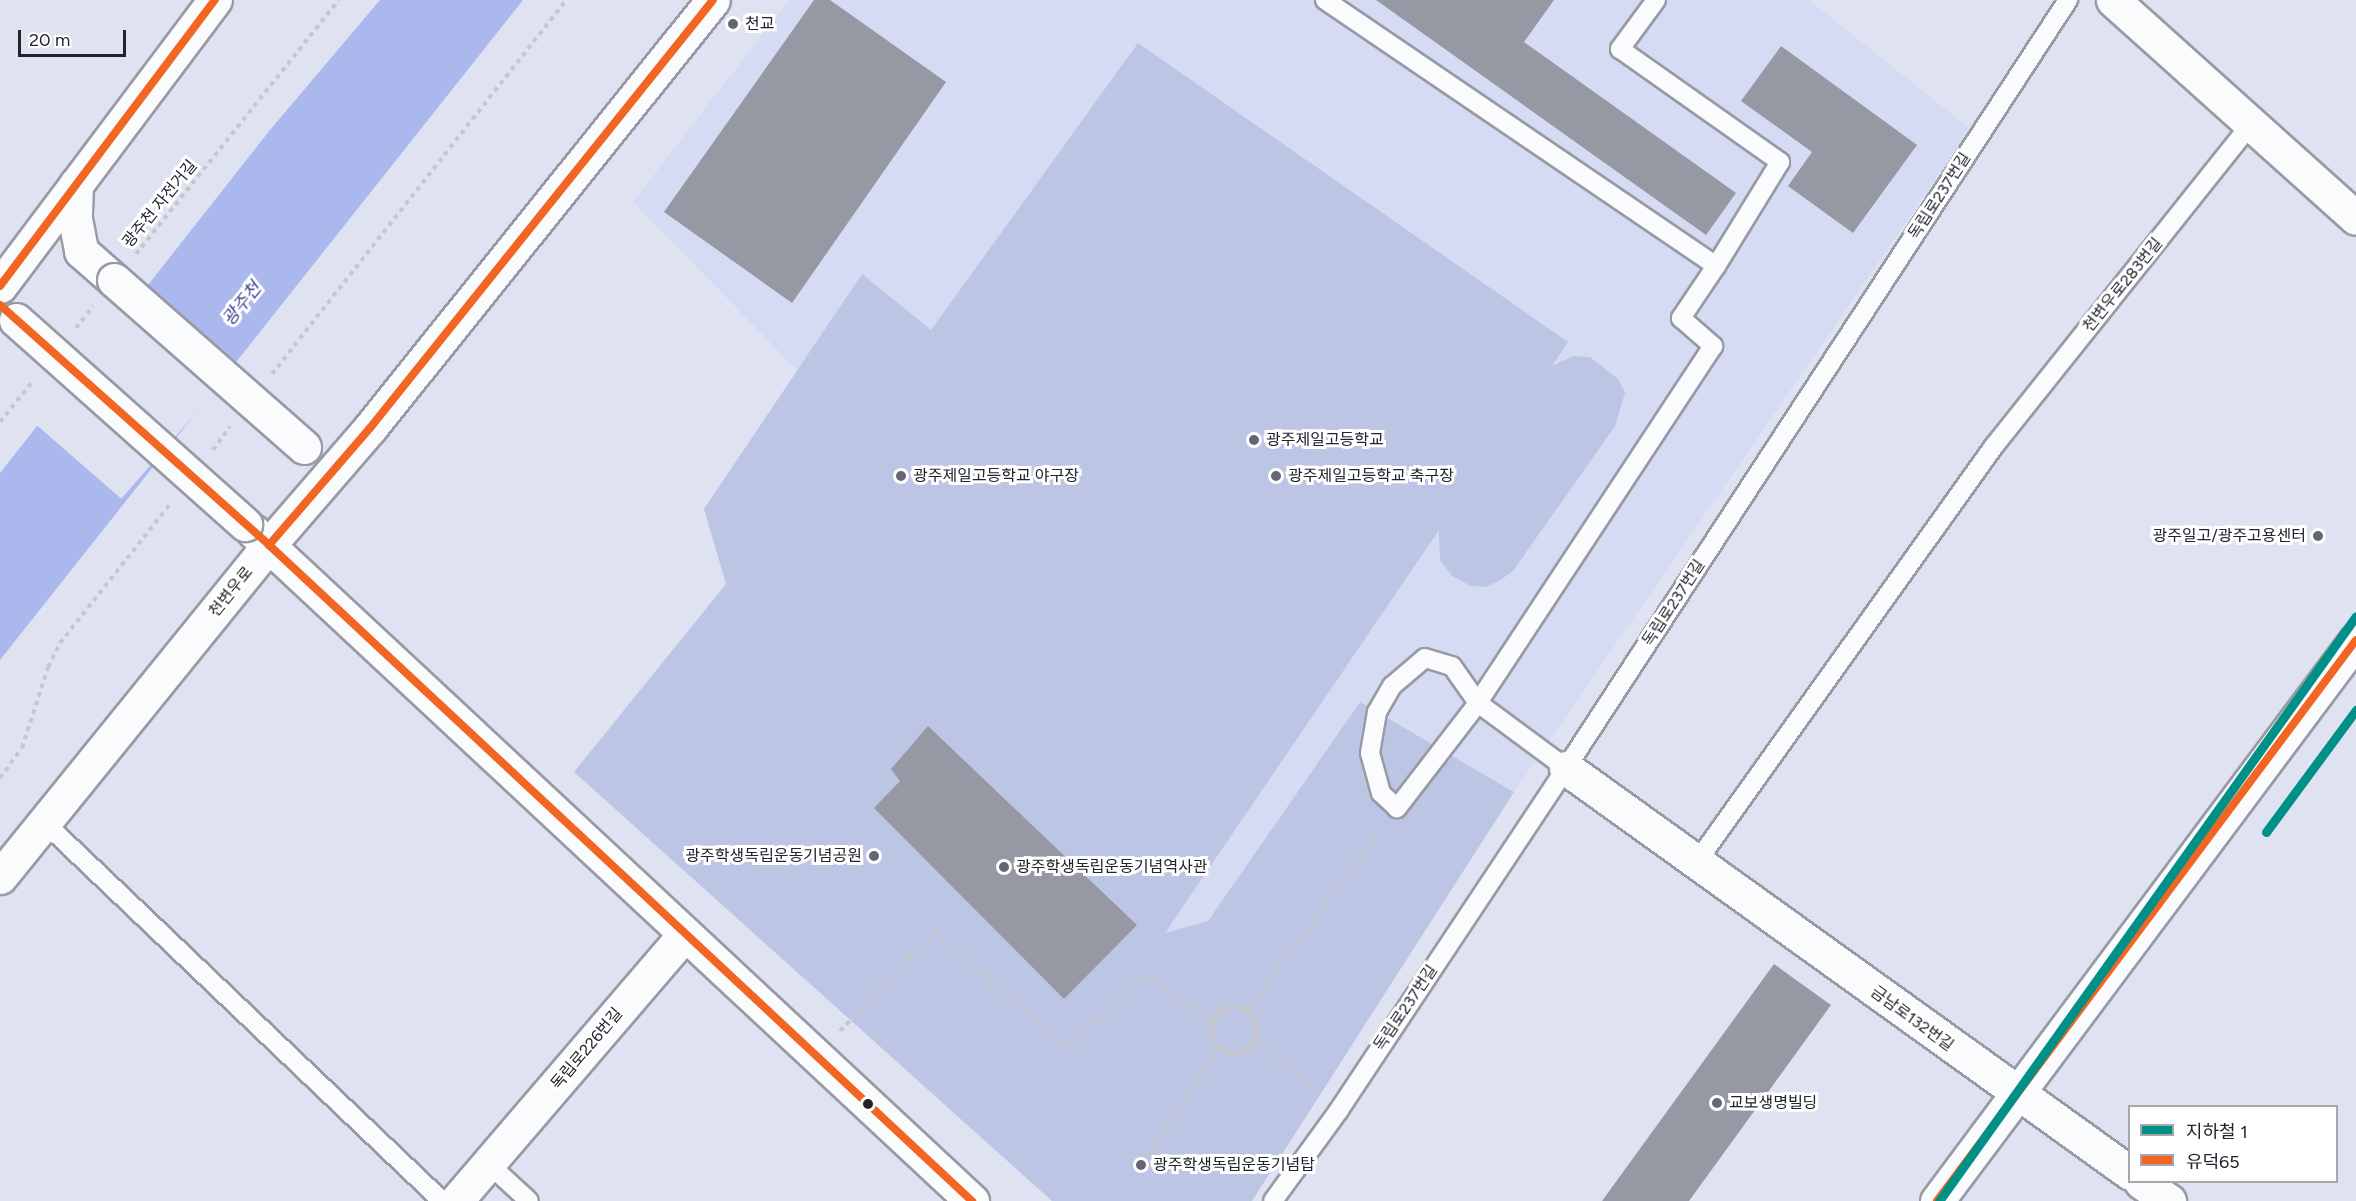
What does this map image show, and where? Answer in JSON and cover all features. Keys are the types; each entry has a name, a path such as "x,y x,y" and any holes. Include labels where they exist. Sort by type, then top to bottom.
{"street":[{"path":"0,285 215,0"},
{"name":"천변우로","path":"0,877 44,822 257,534 354,447 713,0"},
{"path":"2113,0 2356,218"},
{"path":"76,184 75,219 81,251 304,447 318,450 354,447"},
{"path":"8,313 257,534 972,1201"},
{"path":"1937,1201 2356,640"},
{"name":"금남로132번길","path":"1566,768 2128,1172"},
{"name":"독립로226번길","path":"456,1201 685,934"},
{"path":"2142,1183 2169,1201"}],"lane":[{"path":"1325,0 1716,266"},
{"path":"1566,768 1478,703 1452,666 1425,658 1392,686 1377,712 1370,753 1380,793 1397,808 1478,703 1713,346 1681,318 1780,162 1620,49 1656,0"},
{"name":"독립로237번길","path":"1273,1201 1339,1110 1566,768 2068,0"},
{"name":"천변우로283번길","path":"1696,863 1994,446 2251,124"},
{"path":"44,822 442,1201"},
{"path":"489,1164 529,1201"}],"path":[{"name":"광주천 자전거길","path":"71,333 339,0"},
{"path":"0,422 36,378"},
{"path":"1247,1011 1397,808"},
{"path":"817,1058 934,932 1066,1049 1145,975 1212,1021"},
{"path":"1212,1021 1227,1008 1247,1011 1254,1019 1256,1039 1339,1110"},
{"path":"1212,1021 1213,1042 1220,1050 1240,1053 1256,1039"},
{"path":"1148,1155 1220,1050"}],"shaded area":[{"name":"광주제일고등학교","path":"789,0 1809,0 1970,129 1514,792 1360,702 1208,921 1164,934 704,509 798,371 633,202"},
{"path":"1138,43 1568,342 1552,366 1573,356 1590,357 1618,379 1625,393 1615,426 1513,571 1485,587 1471,586 1452,576 1440,560 1439,530 1165,933 1208,921 1360,702 1514,792 1252,1201 1052,1201 574,772 726,584 704,509 862,274 931,330"}],"water":[{"name":"광주천","path":"380,0 523,0 0,660 0,473 270,130"}],"pier":[{"path":"138,292 231,373 121,499 28,418"}],"building":[{"path":"814,0 830,0 946,82 792,303 664,212"},
{"path":"1376,0 1554,0 1524,42 1736,193 1706,235"},
{"path":"1781,46 1917,145 1853,233 1788,186 1812,152 1741,101"},
{"name":"광주학생독립운동기념역사관","path":"928,726 1137,925 1064,999 874,808 900,781 891,769"},
{"name":"교보생명빌딩","path":"1774,964 1831,1005 1689,1201 1602,1201"}],"metro line":[{"name":"1","path":"1939,1201 2356,616"},
{"name":"1","path":"2266,832 2356,710"}],"transit line":[{"name":"유덕65","path":"0,286 215,0"},
{"name":"유덕65","path":"269,545 370,428 713,0"},
{"name":"유덕65","path":"0,305 269,545 972,1201"},
{"name":"유덕65","path":"1937,1201 2356,640"}],"place":[{"name":"천교","path":"733,24"},
{"name":"광주제일고등학교","path":"1254,440"},
{"name":"광주제일고등학교 야구장","path":"901,476"},
{"name":"광주제일고등학교 축구장","path":"1276,476"},
{"name":"광주일고/광주고용센터","path":"2318,536"},
{"name":"광주학생독립운동기념공원","path":"874,856"},
{"name":"광주학생독립운동기념역사관","path":"1004,867"},
{"name":"교보생명빌딩","path":"1717,1103"},
{"name":"광주학생독립운동기념탑","path":"1141,1165"}]}
